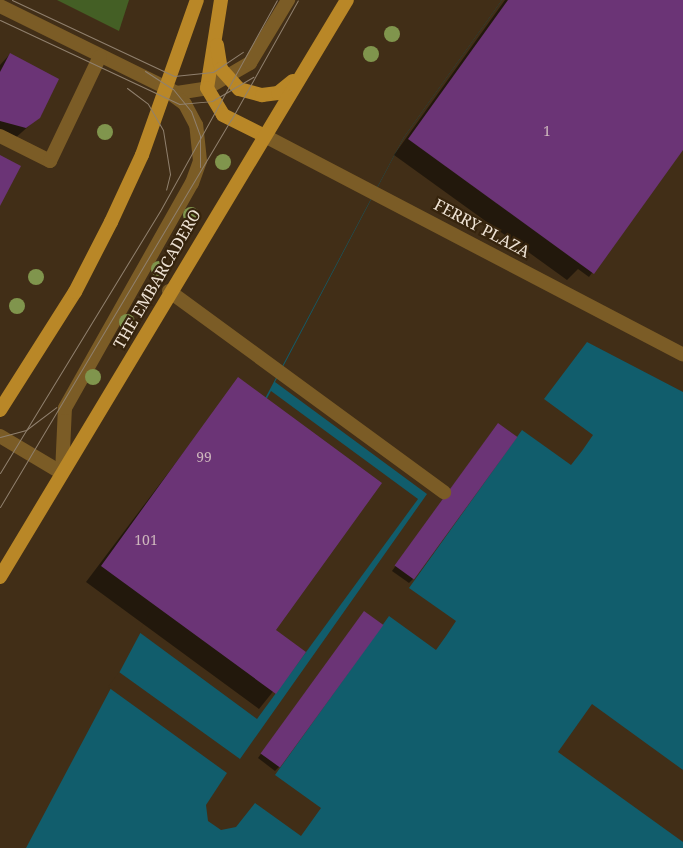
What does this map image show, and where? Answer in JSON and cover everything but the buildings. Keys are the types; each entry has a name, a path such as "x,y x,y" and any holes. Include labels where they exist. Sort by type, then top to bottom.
{"main road":[{"path":"0,410 80,283 142,155 197,0"},
{"path":"221,0 207,88 223,115 263,135"},
{"name":"THE EMBARCADERO","path":"0,577 62,473 95,424 169,291 347,0"},
{"path":"216,34 218,60 227,79 239,89 262,95 278,93 300,76"}],"street":[{"path":"166,90 177,93 207,88 227,79 254,56 288,0"},
{"path":"0,6 166,90 185,104 200,137 200,161 65,408 62,473 0,436"},
{"path":"0,136 50,161 100,56"},
{"name":"FERRY PLAZA","path":"263,135 683,355"},
{"path":"169,291 444,492"}],"green space":[{"path":"57,0 129,0 119,31"}],"water":[{"path":"502,0 683,0 683,848 26,848 404,137"}],"pier":[{"path":"502,0 683,0 683,392 587,342 544,399 593,435 582,451 571,465 522,430 409,588 456,621 436,650 389,616 275,775 321,808 301,836 255,803 236,827 221,830 208,821 206,805 227,773 108,687 119,672 240,759 427,494 275,382 404,137"},
{"path":"271,391 418,499 257,719 139,632"},
{"path":"592,704 683,770 683,842 558,752"}],"tram line":[{"path":"12,0 174,76 213,72 243,52"},
{"path":"0,473 160,211 277,0"},
{"path":"0,507 231,120 298,0"},
{"path":"0,20 179,104 212,101 253,77"},
{"path":"145,71 173,89 191,111 200,136 200,167"},
{"path":"127,88 148,104 163,130 170,174 166,190"},
{"path":"0,437 26,430 56,407"}]}
